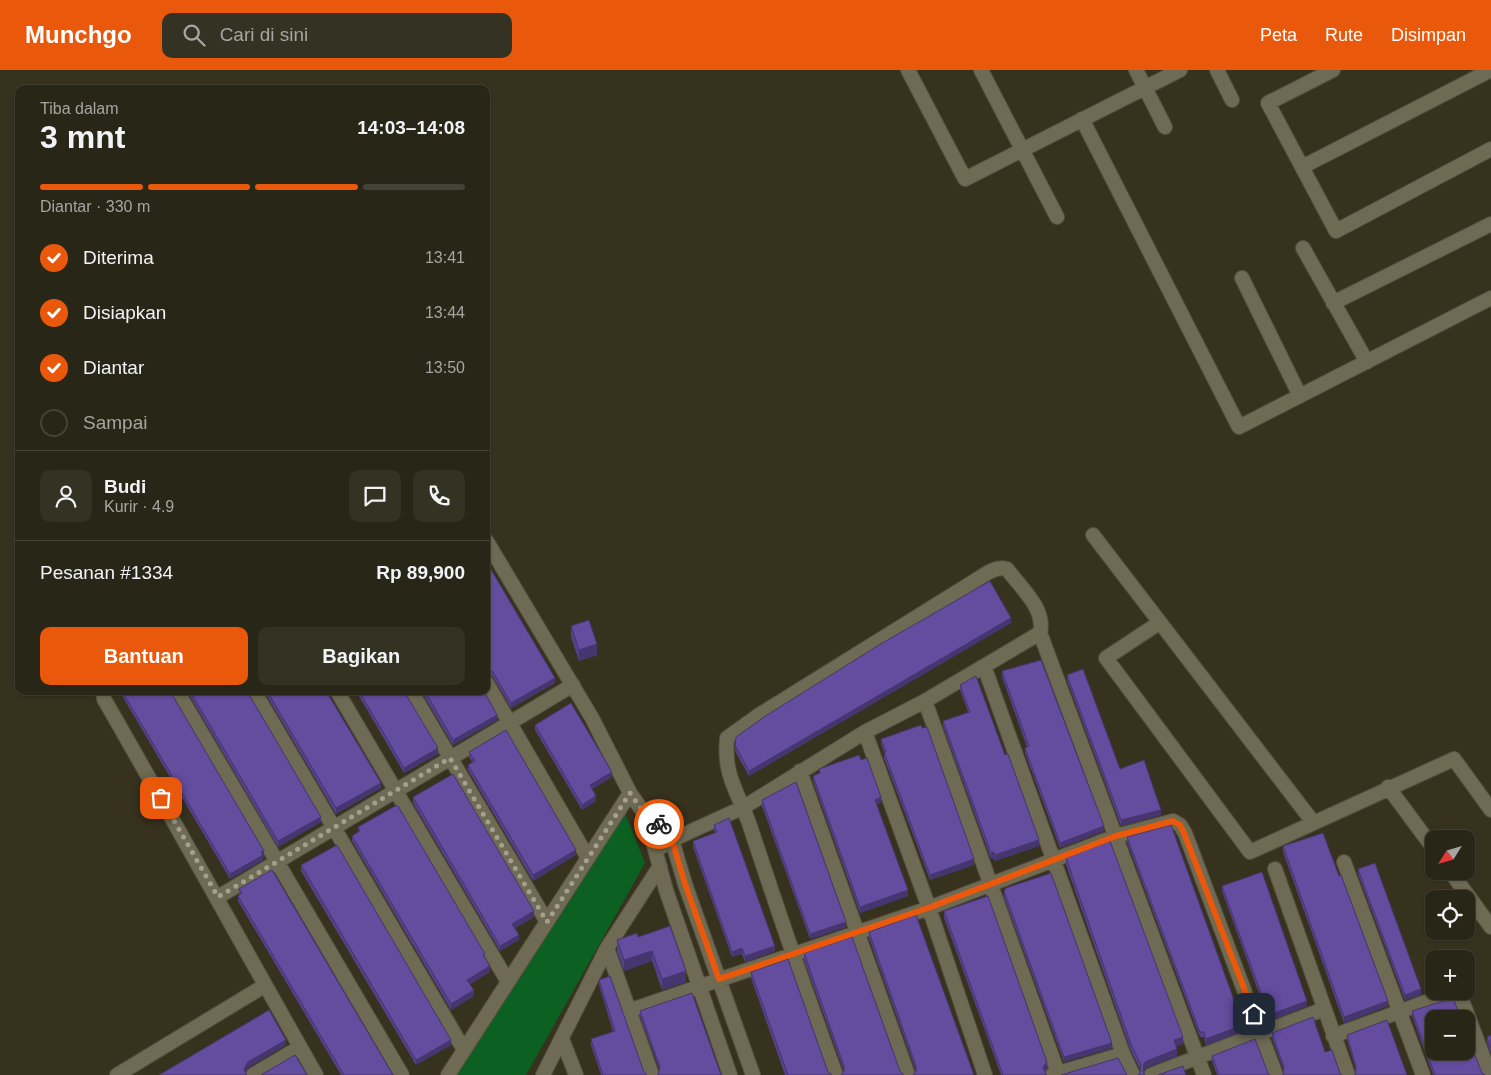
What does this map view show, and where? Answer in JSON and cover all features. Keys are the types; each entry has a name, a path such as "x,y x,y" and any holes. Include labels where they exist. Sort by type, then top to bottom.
{"street":[{"path":"908,70 965,179 1180,70"},
{"path":"981,70 1057,217"},
{"path":"1136,70 1166,126"},
{"path":"1217,70 1232,100"},
{"path":"1333,70 1268,103 1336,231 1491,149"},
{"path":"1302,168 1491,70"},
{"path":"1082,119 1239,427 1491,298"},
{"path":"1333,303 1491,224"},
{"path":"1303,248 1366,362"},
{"path":"1242,278 1300,396"},
{"path":"1094,535 1313,822"},
{"path":"490,547 573,685 630,793 646,816 666,890 730,1075"},
{"path":"836,1075 792,955 744,807 729,778 725,756 728,736 996,568 1007,569 1039,612 1042,624 1040,633 1204,1075"},
{"path":"1159,622 1106,658 1250,852 1388,787 1454,759 1491,810"},
{"path":"656,850 672,840 744,807 865,732 925,701 1040,633"},
{"path":"984,666 1132,1075"},
{"path":"218,897 573,685"},
{"path":"490,689 588,858"},
{"path":"104,695 104,699 218,897 264,986 316,1075"},
{"path":"179,695 402,1075"},
{"path":"256,695 464,1050"},
{"path":"339,695 508,982"},
{"path":"413,695 547,922"},
{"path":"925,701 1055,1074 1123,1054"},
{"path":"865,732 985,1075"},
{"path":"800,771 908,1075"},
{"path":"1388,787 1425,838"},
{"path":"448,1075 630,793"},
{"path":"646,816 665,828 672,840 685,884 753,1075"},
{"path":"628,1012 698,986 928,908 1116,836 1167,821 1173,821 1180,825 1276,1075"},
{"path":"1344,862 1423,1075"},
{"path":"543,1075 607,948 660,866"},
{"path":"1275,869 1348,1075"},
{"path":"1457,880 1491,927"},
{"path":"666,890 685,884"},
{"path":"607,948 628,1012 652,1075"},
{"path":"117,1075 264,986"},
{"path":"1333,1036 1445,995 1456,994 1461,999 1465,1008 1490,1075"},
{"path":"1150,1075 1324,1009"},
{"path":"562,1039 576,1075"},
{"path":"253,1075 300,1048"}],"green space":[{"path":"625,813 645,863 526,1075 451,1075"}],"building":[{"path":"490,568 555,678 511,703 493,672 490,670"},
{"path":"990,581 1011,618 749,771 735,745 736,737 764,717 879,645"},
{"path":"589,620 597,644 579,650 571,626"},
{"path":"1041,660 1104,826 1060,843 1025,748 1029,746 1002,671"},
{"path":"1083,669 1120,769 1144,760 1161,810 1121,820 1067,675"},
{"path":"976,676 1005,755 1008,754 1039,840 995,855 994,852 991,853 943,721 970,712 960,685"},
{"path":"124,695 172,695 264,851 261,852 263,855 230,874"},
{"path":"192,695 249,695 321,817 278,841"},
{"path":"269,695 328,695 381,783 336,808"},
{"path":"361,695 406,695 438,748 404,768"},
{"path":"427,695 486,695 497,715 453,740"},
{"path":"571,703 612,772 590,785 596,796 582,805 535,725"},
{"path":"921,725 922,728 927,727 974,859 930,875 884,752 886,752 881,739"},
{"path":"506,730 576,850 533,875 468,765 475,761 469,752"},
{"path":"859,755 861,760 867,758 881,797 875,800 908,890 860,907 813,776 820,773 819,769"},
{"path":"453,774 534,911 512,924 519,935 500,946 413,797"},
{"path":"796,782 846,922 810,934 762,800"},
{"path":"398,806 485,954 483,955 490,966 467,980 474,990 451,1004 352,836 360,831 358,827"},
{"path":"729,818 775,946 745,956 742,948 732,952 693,841 717,832 714,825"},
{"path":"1171,825 1243,1025 1206,1039 1204,1032 1200,1032 1127,837"},
{"path":"1323,833 1339,876 1341,875 1388,1001 1344,1017 1283,846"},
{"path":"1110,841 1183,1037 1174,1040 1177,1049 1144,1063 1143,1071 1145,1075 1138,1075 1141,1065 1131,1044 1066,858"},
{"path":"337,845 451,1040 416,1060 301,865"},
{"path":"1375,863 1421,989 1405,995 1358,869"},
{"path":"272,870 393,1075 344,1075 238,896 242,893 239,889"},
{"path":"1262,872 1307,1001 1269,1015 1222,886"},
{"path":"1051,873 1112,1043 1064,1057 1004,891 1006,888"},
{"path":"988,896 1047,1062 1043,1067 1046,1075 1003,1075 944,911"},
{"path":"916,915 974,1075 913,1075 916,1071 916,1066 869,932"},
{"path":"670,926 686,971 662,979 652,951 624,960 617,940 637,933 638,937"},
{"path":"852,937 900,1071 904,1075 841,1075 844,1071 844,1066 804,953"},
{"path":"788,959 828,1072 832,1075 788,1075 751,972"},
{"path":"610,976 644,1072 647,1075 603,1075 591,1039 615,1031 599,980"},
{"path":"692,993 721,1075 658,1075 660,1067 640,1011"},
{"path":"1447,1000 1454,1000 1458,1010 1425,1010 1425,1047 1412,1011"},
{"path":"269,1010 286,1040 248,1062 244,1069 247,1075 159,1075"},
{"path":"1313,1017 1325,1052 1332,1050 1342,1075 1283,1075 1284,1067 1272,1033"},
{"path":"1387,1020 1407,1075 1355,1075 1356,1067 1347,1035"},
{"path":"1491,1035 1491,1048 1487,1037"},
{"path":"1255,1039 1270,1075 1219,1075 1212,1056"},
{"path":"295,1055 307,1075 261,1075"},
{"path":"1475,1056 1482,1073 1485,1075 1435,1075 1430,1060 1475,1060"},
{"path":"1118,1058 1127,1075 1061,1075"},
{"path":"1183,1066 1186,1075 1158,1075"}],"way so far":[{"path":"161,798 218,897 450,758 547,922 630,793 646,816 659,824"}],"route":[{"path":"659,824 665,828 672,840 685,884 719,979 928,908 1116,836 1167,821 1173,821 1180,825 1184,833 1254,1014"}]}
